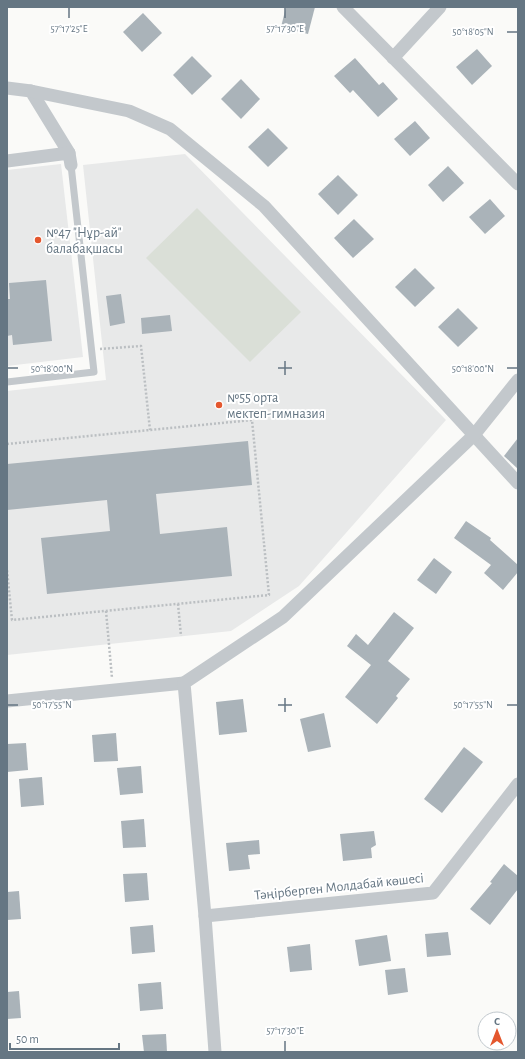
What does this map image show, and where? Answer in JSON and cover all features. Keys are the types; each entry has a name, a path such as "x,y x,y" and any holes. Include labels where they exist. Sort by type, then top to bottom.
{"street":[{"path":"343,7 518,184"},
{"path":"393,58 440,7"},
{"path":"7,88 31,91 128,111 170,129 264,206 518,483"},
{"path":"7,161 70,159 31,91"},
{"path":"7,701 184,683 283,617 474,435 518,380"},
{"path":"184,683 205,916 215,1052"},
{"name":"Тәңірберген Молдабай көшесі","path":"205,916 433,893 518,784"}],"lane":[{"path":"7,382 94,372 70,159"}],"path":[{"path":"92,350 141,346 150,430"},
{"path":"7,444 252,420 269,595 12,620 7,570"},
{"path":"178,604 181,636"},
{"path":"106,611 113,690"}],"shaded area":[{"name":"№55 орта мектеп-гимназия","path":"185,154 446,420 299,586 231,631 7,655 7,391 106,380 83,165"},
{"name":"№47 \"Нұр-ай\" балабақшасы","path":"61,164 83,357 7,366 7,170"},
{"path":"197,208 301,312 250,362 146,258"}],"building":[{"path":"286,7 315,7 308,34 281,27"},
{"path":"143,13 162,33 142,52 123,32"},
{"path":"477,49 492,66 472,85 456,67"},
{"path":"192,56 212,76 192,95 173,75"},
{"path":"355,58 379,85 383,82 398,99 378,117 353,90 350,93 334,76"},
{"path":"241,79 260,99 241,119 221,99"},
{"path":"415,121 430,138 410,156 394,139"},
{"path":"268,128 288,148 268,167 248,147"},
{"path":"448,166 464,183 443,202 428,185"},
{"path":"338,175 358,195 338,215 318,194"},
{"path":"490,199 505,216 485,234 469,217"},
{"path":"354,219 374,239 353,258 334,238"},
{"path":"415,268 435,288 415,307 395,287"},
{"path":"46,280 52,341 13,345 12,335 7,336 7,299 10,299 9,283"},
{"path":"121,294 125,323 110,326 106,296"},
{"path":"458,308 478,328 458,347 438,327"},
{"path":"170,315 172,331 142,334 141,318"},
{"path":"518,438 518,469 504,456"},
{"path":"248,441 252,485 156,494 160,534 227,527 232,576 47,594 41,538 110,531 107,500 7,510 7,464"},
{"path":"466,521 491,538 490,540 518,565 518,572 503,590 484,573 491,565 454,538"},
{"path":"434,558 452,572 436,594 417,580"},
{"path":"394,612 414,628 388,661 410,679 396,696 398,698 377,724 345,697 371,665 347,646 356,634 368,645"},
{"path":"243,699 247,732 219,735 216,702"},
{"path":"324,713 331,747 308,752 300,719"},
{"path":"116,733 118,761 94,762 92,735"},
{"path":"26,743 28,770 7,772 7,744"},
{"path":"464,747 483,762 442,813 424,799"},
{"path":"141,766 143,793 120,795 117,768"},
{"path":"42,777 44,805 21,807 19,779"},
{"path":"144,819 146,847 123,848 121,821"},
{"path":"374,831 376,845 371,848 372,858 343,861 340,834"},
{"path":"259,840 260,854 248,855 250,869 229,871 226,843"},
{"path":"504,864 518,876 518,889 490,925 470,909 492,883 490,882"},
{"path":"147,873 149,900 125,902 123,874"},
{"path":"19,891 21,919 7,920 7,892"},
{"path":"153,925 155,952 132,954 130,927"},
{"path":"448,932 451,955 427,957 425,934"},
{"path":"387,935 391,961 359,966 355,940"},
{"path":"310,944 312,970 290,972 287,947"},
{"path":"405,968 408,992 388,995 385,970"},
{"path":"161,982 163,1009 140,1011 138,984"},
{"path":"19,991 21,1018 7,1019 7,992"},
{"path":"166,1034 167,1052 144,1052 142,1035"}],"place":[{"name":"№47 \"Нұр-ай\" балабақшасы","path":"38,240"},
{"name":"№55 орта мектеп-гимназия","path":"219,405"}]}
